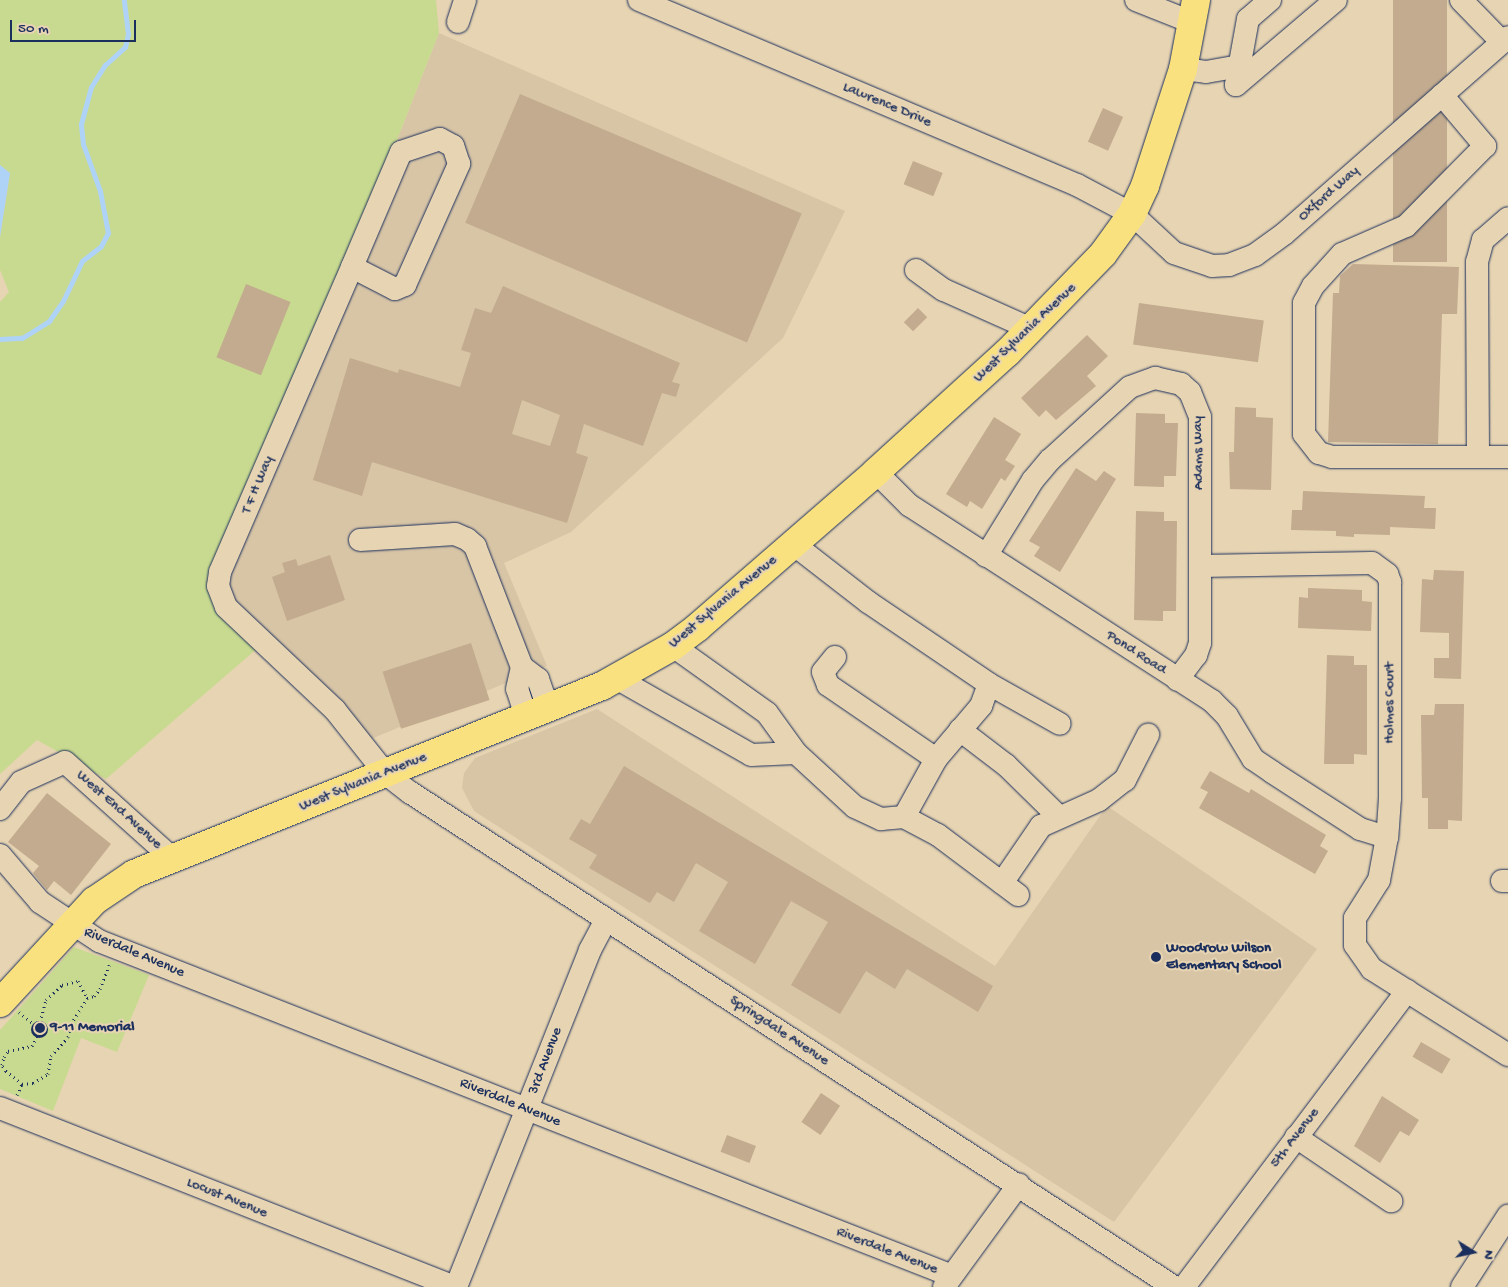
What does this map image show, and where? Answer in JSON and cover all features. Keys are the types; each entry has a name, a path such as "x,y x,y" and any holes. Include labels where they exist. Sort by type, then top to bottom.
{"main road":[{"name":"West Sylvania Avenue","path":"6,999 70,925 113,886 173,859 618,679 672,646 876,472 1031,329 1097,261 1132,214 1194,70 1193,11"}],"street":[{"path":"458,22 465,0"},
{"name":"Lawrence Drive","path":"639,0 1077,185 1132,214"},
{"path":"1136,0 1193,11"},
{"path":"1270,0 1248,19 1236,85 1336,0"},
{"path":"1461,0 1505,40"},
{"name":"Oxford Way","path":"1132,214 1174,253 1197,263 1229,265 1255,256 1284,234 1505,40"},
{"path":"1194,70 1238,66"},
{"path":"1442,95 1485,146 1406,226 1342,254 1313,286 1304,303 1304,434 1320,454 1332,457 1508,457"},
{"name":"T F H Way","path":"352,267 396,289 405,285 459,164 453,146 440,139 401,152 220,572 218,586 226,608 335,710 385,773"},
{"path":"1478,457 1477,262 1483,240 1508,218"},
{"path":"916,270 944,290 1031,329"},
{"name":"Adams Way","path":"986,556 1033,480 1050,460 1130,387 1142,381 1161,378 1181,384 1190,392 1200,417 1200,644 1196,655 1177,680"},
{"name":"Pond Road","path":"876,472 910,505 1219,707 1253,759 1360,829 1387,837"},
{"path":"360,540 455,534 475,546 522,667 517,689 537,712"},
{"path":"792,543 868,602 989,684 1060,724"},
{"name":"Holmes Court","path":"1200,566 1372,563 1387,574 1390,582 1390,759 1387,837 1379,880 1355,918 1354,938 1362,958 1372,969 1508,1055"},
{"path":"672,646 767,713 796,753 854,807 881,819 904,817 938,834 1010,889 1041,826 1058,816 1099,800 1125,780 1148,735"},
{"path":"835,657 823,672 828,685 936,759"},
{"path":"618,679 751,755 796,753"},
{"path":"904,817 936,759 981,706 989,684"},
{"path":"960,730 1006,765 1058,816"},
{"name":"West End Avenue","path":"0,809 21,782 65,762 173,859"},
{"name":"Springdale Avenue","path":"385,773 606,920 1019,1184 1174,1287"},
{"name":"Riverdale Avenue","path":"0,855 40,902 70,925 99,941 527,1110 948,1282"},
{"name":"3rd Avenue","path":"455,1287 590,950 606,920"},
{"name":"5th Avenue","path":"1184,1287 1407,991"},
{"name":"Locust Avenue","path":"8,1103 455,1287"},
{"path":"1296,1137 1391,1200"},
{"path":"948,1282 1019,1184"},
{"path":"1462,1287 1508,1216"}],"path":[{"path":"40,1022 46,1026 47,1031 37,1036 32,1046 8,1051 4,1057 2,1065 6,1071 22,1084 33,1083 48,1074 51,1056 68,1037 71,1024 87,998 94,996 100,989 111,960"},
{"path":"40,1022 46,1000 62,985 78,981 87,998"},
{"path":"6,999 34,1024"},
{"path":"34,1024 40,1022"},
{"path":"34,1024 32,1031 37,1036"},
{"path":"8,1103 22,1084"}],"shaded area":[{"path":"439,33 845,211 783,338 571,532 504,563 547,666 354,746 208,592 256,472 371,206"},
{"name":"Woodrow Wilson Elementary School","path":"597,709 995,966 1107,806 1317,949 1114,1222 474,811 462,788 464,773 475,758"}],"green space":[{"path":"0,0 436,0 439,33 371,206 256,472 208,592 260,646 106,779 37,740 0,774 0,302 9,292 0,270 0,237 10,173 0,165"},
{"path":"74,947 149,975 117,1052 81,1038 53,1111 0,1089 0,1030"}],"water":[{"path":"0,165 10,173 0,237"}],"building":[{"path":"1393,0 1447,0 1447,262 1393,262"},
{"path":"520,94 802,214 747,342 465,223"},
{"path":"1103,108 1123,117 1108,151 1088,142"},
{"path":"913,161 943,173 933,196 904,184"},
{"path":"1353,264 1459,267 1457,314 1442,314 1438,444 1328,442 1333,293 1339,293 1340,276"},
{"path":"246,284 291,302 261,375 216,357"},
{"path":"503,286 680,363 672,382 680,384 676,397 662,393 643,446 584,424 576,453 588,457 567,523 372,462 362,496 313,480 350,358 398,373 399,369 460,387 471,353 461,350 475,308 491,313","holes":["522,400 560,415 550,446 512,434"]},
{"path":"1139,303 1264,321 1258,362 1133,345"},
{"path":"918,308 927,317 913,331 904,322"},
{"path":"1087,335 1108,356 1087,376 1096,386 1056,420 1046,410 1039,417 1021,398"},
{"path":"1235,407 1256,408 1256,417 1273,418 1271,490 1230,489 1229,452 1234,452"},
{"path":"1136,413 1165,414 1165,423 1178,423 1176,476 1164,476 1164,487 1134,486"},
{"path":"994,417 1021,434 1005,460 1015,466 1005,481 1001,478 982,509 970,501 967,507 946,494"},
{"path":"1076,468 1096,481 1104,471 1116,479 1060,572 1034,556 1040,547 1029,541"},
{"path":"1303,491 1425,496 1424,508 1436,508 1435,529 1390,527 1390,535 1354,534 1354,537 1336,536 1336,531 1291,530 1292,510 1302,510"},
{"path":"1136,511 1164,512 1164,521 1177,521 1176,611 1163,611 1163,621 1134,620"},
{"path":"330,555 345,600 287,621 272,577 285,572 282,563 296,559 298,566"},
{"path":"1434,570 1464,571 1461,679 1434,678 1434,658 1449,658 1449,633 1420,632 1422,579 1433,580"},
{"path":"1308,588 1362,590 1362,601 1372,602 1371,631 1298,628 1299,597 1308,598"},
{"path":"471,643 490,700 401,729 383,672"},
{"path":"1327,655 1354,656 1354,665 1367,665 1367,755 1354,754 1354,764 1324,764"},
{"path":"1435,704 1464,704 1462,821 1448,820 1448,829 1428,829 1428,798 1422,798 1421,715 1434,715"},
{"path":"624,766 993,986 978,1012 907,969 895,989 866,971 840,1014 791,985 828,922 791,901 755,964 699,931 728,882 696,863 674,902 657,892 650,903 589,868 597,855 569,839 581,819 590,824"},
{"path":"1210,771 1249,793 1251,789 1326,835 1320,846 1328,851 1315,874 1199,808 1208,792 1200,788"},
{"path":"47,793 111,844 71,895 54,881 47,890 33,873 39,866 8,842"},
{"path":"1421,1042 1450,1059 1442,1074 1412,1057"},
{"path":"821,1093 840,1106 820,1135 801,1122"},
{"path":"1382,1096 1419,1120 1409,1136 1400,1131 1380,1163 1354,1146"},
{"path":"727,1135 756,1146 749,1163 721,1152"}],"waterway":[{"path":"0,339 22,338 49,321 63,301 82,261 101,246 108,233 100,191 83,144 81,124 91,87 105,65 125,47 128,34 124,0"}],"place":[{"name":"Woodrow Wilson Elementary School","path":"1156,957"},
{"name":"9-11 Memorial","path":"40,1028"}]}
